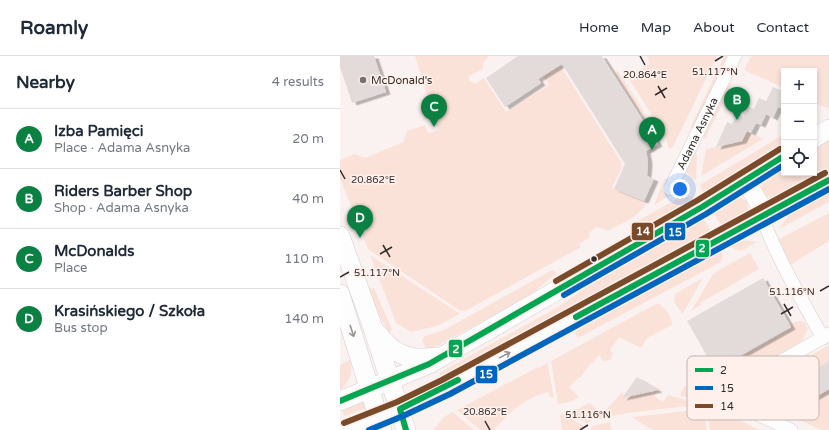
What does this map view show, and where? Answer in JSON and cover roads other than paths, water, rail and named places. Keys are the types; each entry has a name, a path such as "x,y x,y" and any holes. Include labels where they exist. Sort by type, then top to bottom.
{"street":[{"name":"Adama Asnyka","path":"670,189 735,56"},
{"path":"817,136 829,129"},
{"path":"340,401 391,381 445,354 693,212 781,158"},
{"path":"745,180 762,208 762,218 781,262 826,336 791,356"},
{"path":"346,430 380,424 400,409 446,387 762,218 829,180"},
{"path":"340,236 373,328 406,430"},
{"path":"340,294 380,424"},
{"path":"373,328 390,349 400,355 422,359 445,354"},
{"path":"771,420 791,430"}],"place":[{"name":"McDonald's","path":"363,80"},
{"name":"Riders Barber Shop","path":"737,120"},
{"name":"McDonalds","path":"434,127"},
{"name":"Izba Pamięci","path":"652,150"},
{"name":"Krasińskiego / Szkoła","path":"360,238"}]}
